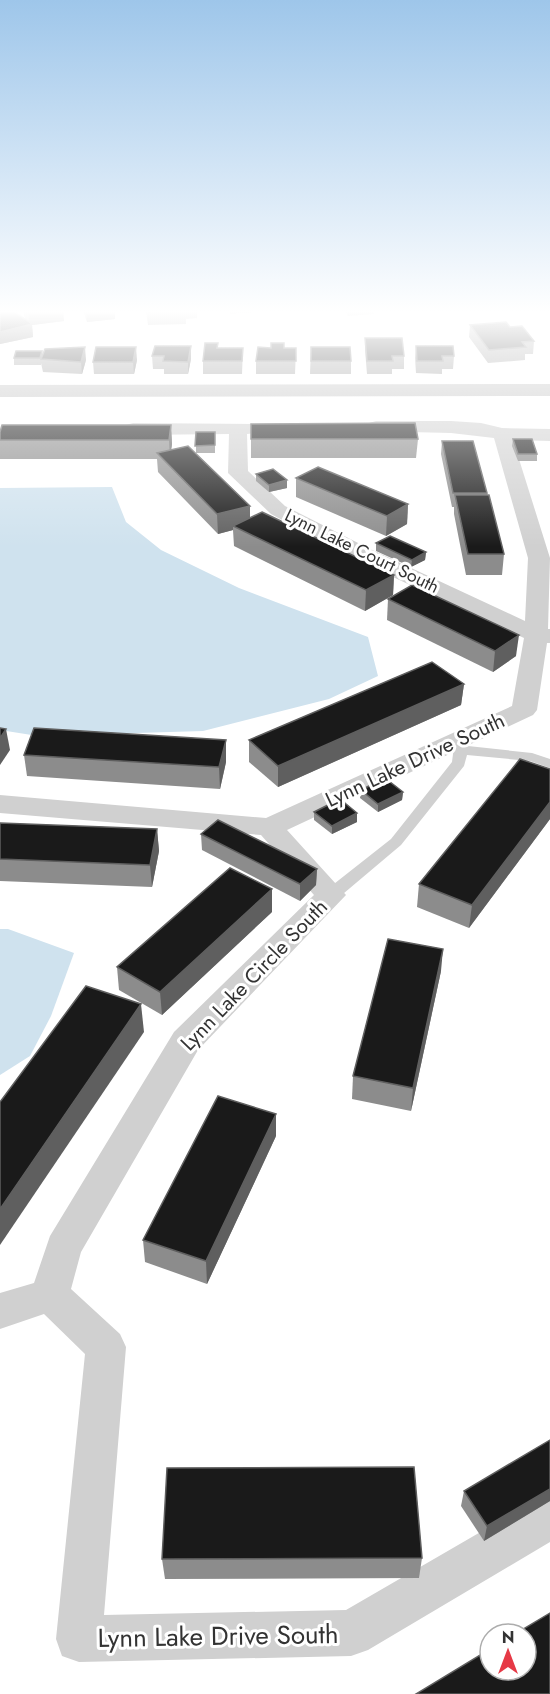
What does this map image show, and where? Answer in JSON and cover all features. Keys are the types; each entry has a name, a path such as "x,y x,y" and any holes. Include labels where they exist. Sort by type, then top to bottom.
{"main road":[{"path":"0,391 550,390"},
{"path":"0,410 550,409"}],"street":[{"path":"356,428 451,427 481,429 502,434 550,435"},
{"name":"Lynn Lake Court South","path":"238,428 238,473 278,510 358,552 543,636"},
{"path":"120,429 273,428"},
{"name":"Lynn Lake Drive South","path":"269,827 461,744 524,710 543,636 539,558 502,434"},
{"path":"0,804 269,827"},
{"name":"Lynn Lake Circle South","path":"50,1295 63,1248 186,1041 331,895 269,827"},
{"path":"0,1311 50,1295"},
{"name":"Lynn Lake Drive South","path":"50,1295 106,1347 79,1639 351,1633 550,1517"}],"lane":[{"path":"331,895 396,842 459,763 461,744 532,758 550,764"}],"water":[{"path":"112,487 126,522 161,550 239,588 368,637 378,676 329,699 203,731 38,736 0,730 0,488"},
{"path":"0,929 8,929 74,953 51,1016 30,1056 0,1075"}],"building":[{"path":"415,423 418,439 251,439 251,424"},
{"path":"2,425 171,425 169,440 0,440"},
{"path":"196,432 215,432 215,445 195,446"},
{"path":"513,439 532,439 537,454 518,454"},
{"path":"442,441 473,441 487,493 453,493"},
{"path":"188,446 250,506 217,514 157,453"},
{"path":"318,467 408,504 387,516 296,478"},
{"path":"273,469 287,480 269,485 256,474"},
{"path":"455,495 489,495 504,554 468,554"},
{"path":"262,512 394,575 366,590 233,526"},
{"path":"390,536 426,552 412,560 376,543"},
{"path":"412,585 519,635 495,651 388,599"},
{"path":"432,662 464,684 278,766 249,740"},
{"path":"0,728 6,729 0,738"},
{"path":"34,728 226,740 219,767 24,755"},
{"path":"520,759 550,769 550,802 472,905 419,884"},
{"path":"385,778 403,792 378,804 361,790"},
{"path":"340,799 357,813 332,826 314,812"},
{"path":"218,820 317,869 300,884 201,834"},
{"path":"0,823 157,829 150,865 0,859"},
{"path":"230,868 272,889 160,992 117,967"},
{"path":"388,939 443,949 413,1088 353,1076"},
{"path":"86,986 141,1004 0,1209 0,1102"},
{"path":"218,1096 276,1114 206,1261 143,1240"},
{"path":"550,1440 550,1489 487,1526 464,1491"},
{"path":"414,1467 422,1558 162,1559 167,1468"},
{"path":"550,1613 550,1694 416,1694 478,1656 478,1682 538,1682 538,1622 535,1622"}]}
